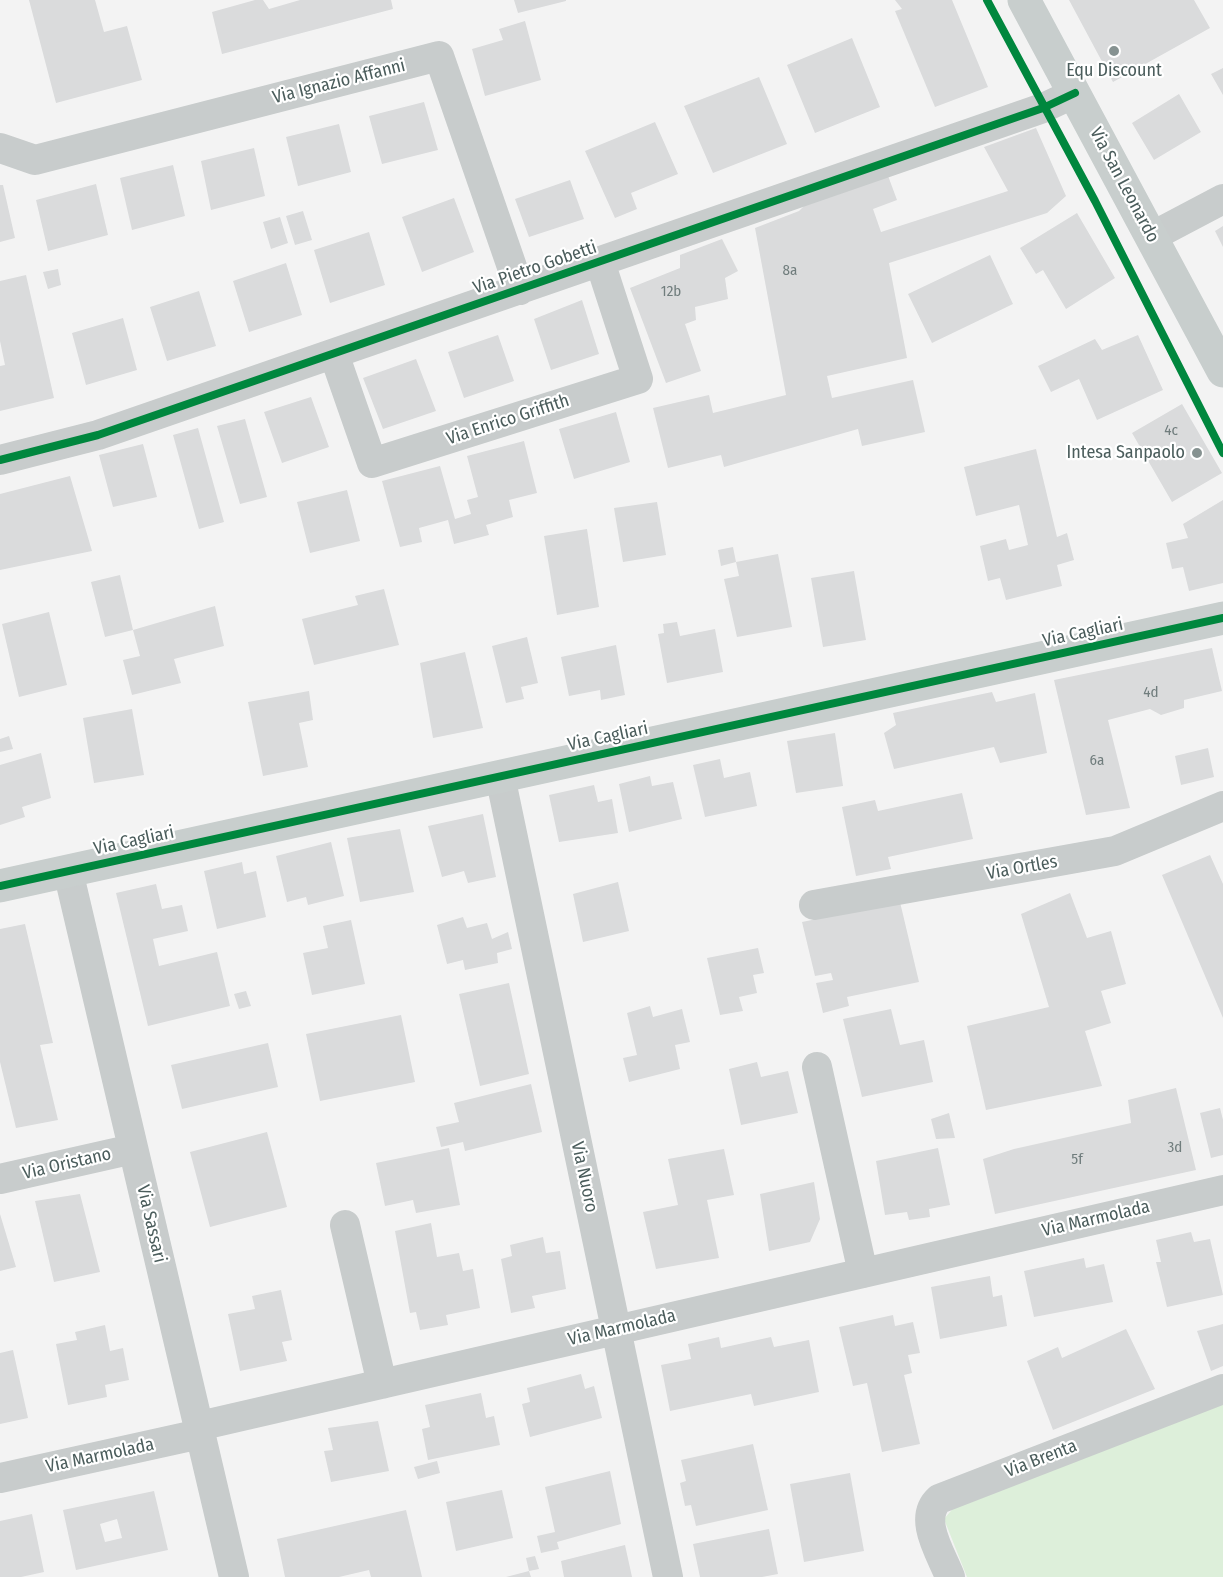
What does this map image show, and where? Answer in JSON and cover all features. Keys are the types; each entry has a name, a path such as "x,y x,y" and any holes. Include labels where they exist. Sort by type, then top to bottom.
{"street":[{"name":"Via San Leonardo","path":"1024,0 1223,371"},
{"name":"Via Ignazio Affanni","path":"0,148 34,160 439,56 520,290"},
{"name":"Via Pietro Gobetti","path":"0,460 98,435 1043,108 1075,93"},
{"path":"1151,237 1223,199"},
{"name":"Via Enrico Griffith","path":"334,354 372,463 638,379 600,262"},
{"name":"Via Cagliari","path":"0,886 1223,618"},
{"name":"Via Nuoro","path":"500,776 668,1577"},
{"name":"Via Ortles","path":"814,905 1115,851 1223,806"},
{"name":"Via Sassari","path":"68,871 234,1577"},
{"path":"817,1067 863,1273"},
{"name":"Via Oristano","path":"0,1179 133,1149"},
{"name":"Via Marmolada","path":"0,1478 382,1384 1223,1190"},
{"path":"345,1225 382,1384"},
{"name":"Via Brenta","path":"947,1576 930,1525 930,1511 939,1500 1223,1389"}],"green space":[{"path":"1223,1403 1223,1577 967,1577 944,1519 956,1505"}],"building":[{"path":"29,0 95,0 104,32 127,26 142,80 56,103"},
{"path":"255,0 263,0 269,9 300,0 391,0 393,9 222,54 212,12"},
{"path":"514,0 566,0 566,1 518,13"},
{"path":"895,0 952,0 988,87 935,107 895,11 902,9"},
{"path":"1069,0 1194,0 1210,28 1113,82"},
{"path":"525,21 541,80 485,96 472,49 503,40 499,29"},
{"path":"852,38 880,107 815,133 787,65"},
{"path":"1223,68 1223,95 1211,74"},
{"path":"759,77 787,144 713,173 684,106"},
{"path":"1179,94 1201,132 1154,160 1132,123"},
{"path":"424,102 438,150 382,164 369,116"},
{"path":"655,122 678,174 631,193 637,209 615,218 585,151"},
{"path":"339,124 351,172 298,186 286,137"},
{"path":"1036,128 1066,196 1047,213 889,263 907,358 827,376 832,398 913,380 925,432 862,446 858,429 724,467 721,455 668,468 653,408 709,395 713,413 786,395 755,228 799,211 810,200 887,173 897,200 873,209 881,232 1008,191 984,147"},
{"path":"254,148 265,196 211,210 201,161"},
{"path":"173,165 185,216 132,230 120,178"},
{"path":"570,180 584,219 529,237 515,199"},
{"path":"96,184 108,235 48,251 36,200"},
{"path":"0,185 3,185 15,238 0,242"},
{"path":"454,198 474,252 422,272 402,217"},
{"path":"303,211 312,240 295,245 286,216"},
{"path":"1077,213 1115,278 1066,309 1043,270 1036,274 1020,248"},
{"path":"280,217 288,243 271,249 263,222"},
{"path":"1223,226 1223,247 1215,231"},
{"path":"369,232 385,285 330,303 314,250"},
{"path":"722,239 738,271 725,278 728,299 695,307 696,320 685,324 701,371 666,383 630,288 680,268 680,255"},
{"path":"990,255 1013,304 932,343 908,294"},
{"path":"286,263 302,315 249,332 233,281"},
{"path":"58,269 61,285 48,289 43,272"},
{"path":"26,275 54,398 0,411 0,366 5,365 0,341 0,281"},
{"path":"199,291 216,346 167,361 150,307"},
{"path":"582,300 599,354 551,370 534,319"},
{"path":"123,318 137,370 86,385 72,333"},
{"path":"498,335 514,381 464,398 448,352"},
{"path":"1138,335 1163,390 1097,420 1079,379 1051,392 1038,366 1095,339 1102,350"},
{"path":"416,359 436,411 383,429 363,378"},
{"path":"311,397 329,447 282,463 264,412"},
{"path":"1182,404 1222,473 1172,502 1132,433"},
{"path":"616,412 630,462 574,479 559,429"},
{"path":"245,419 267,497 240,504 217,426"},
{"path":"198,428 224,522 199,529 173,435"},
{"path":"524,441 537,493 509,500 513,517 486,525 489,535 454,544 448,520 419,528 422,542 400,547 382,481 440,466 455,519 471,514 467,500 478,497 467,456"},
{"path":"143,444 157,497 113,507 99,455"},
{"path":"1036,449 1057,537 1067,533 1074,560 1057,565 1062,586 1006,600 1000,578 988,581 980,546 1006,539 1009,550 1028,545 1019,505 976,516 964,467"},
{"path":"70,476 92,551 0,570 0,494"},
{"path":"347,490 360,541 310,553 297,502"},
{"path":"1223,500 1223,583 1189,591 1183,567 1172,569 1166,543 1188,538 1183,524"},
{"path":"657,502 666,555 623,562 614,508"},
{"path":"587,529 599,607 557,615 544,536"},
{"path":"733,547 736,562 721,566 718,550"},
{"path":"778,554 792,627 737,637 724,579 739,576 736,562"},
{"path":"854,571 866,640 823,647 811,578"},
{"path":"120,575 133,630 105,637 91,582"},
{"path":"384,589 399,645 314,665 302,619 358,605 355,596"},
{"path":"215,606 224,646 174,659 181,683 132,695 123,660 140,656 133,630"},
{"path":"49,612 67,685 19,697 2,624"},
{"path":"677,622 680,636 715,629 723,672 667,683 658,634 664,633 663,624"},
{"path":"527,637 538,683 521,687 524,699 506,703 492,646"},
{"path":"616,645 625,695 601,700 600,690 569,696 561,657"},
{"path":"1212,648 1222,691 1184,700 1184,708 1161,715 1150,709 1108,720 1130,808 1086,815 1054,680"},
{"path":"465,652 483,728 433,738 420,663"},
{"path":"309,691 313,720 299,723 308,767 263,776 248,702"},
{"path":"992,692 996,702 1035,693 1047,753 1000,763 994,747 894,769 884,733 896,725 893,713"},
{"path":"132,709 144,775 94,783 83,718"},
{"path":"835,733 843,786 796,793 787,741"},
{"path":"9,736 13,749 0,752 0,739"},
{"path":"1208,748 1214,777 1181,785 1175,756"},
{"path":"41,753 51,798 22,807 25,817 0,825 0,765"},
{"path":"720,759 724,778 750,772 757,806 705,817 693,765"},
{"path":"650,776 652,786 673,782 682,819 629,832 619,784"},
{"path":"594,785 598,802 612,799 618,833 559,842 549,795"},
{"path":"962,793 973,839 888,857 891,869 856,876 842,807 875,800 878,811"},
{"path":"483,814 496,877 468,883 464,871 442,877 428,826"},
{"path":"400,829 414,892 360,902 347,838"},
{"path":"331,842 344,896 308,905 306,897 287,902 276,856"},
{"path":"1210,855 1223,884 1223,1018 1162,875"},
{"path":"242,862 244,874 256,871 266,917 217,929 204,871"},
{"path":"618,882 629,931 583,942 573,894"},
{"path":"156,884 162,909 182,905 188,931 153,939 159,966 217,952 230,1006 148,1026 116,893"},
{"path":"1070,893 1087,938 1111,931 1126,984 1101,991 1111,1023 1085,1031 1102,1086 986,1110 967,1026 1049,1007 1021,914"},
{"path":"900,902 919,982 847,997 849,1006 823,1013 816,983 833,980 831,973 815,976 802,922"},
{"path":"463,917 467,928 487,923 492,939 508,932 512,949 497,953 498,963 465,970 463,960 447,964 437,925"},
{"path":"351,920 365,984 312,995 303,953 328,948 323,926"},
{"path":"25,924 53,1043 40,1045 58,1120 16,1128 0,1062 0,929"},
{"path":"758,948 764,973 753,975 757,993 739,997 743,1011 720,1015 707,958"},
{"path":"509,983 529,1074 480,1086 459,994"},
{"path":"246,991 251,1006 239,1009 234,994"},
{"path":"650,1006 653,1017 682,1009 690,1042 675,1045 680,1069 629,1082 623,1058 637,1055 627,1013"},
{"path":"891,1009 900,1045 924,1040 933,1082 862,1097 843,1019"},
{"path":"401,1015 415,1082 320,1101 306,1034"},
{"path":"268,1043 278,1087 182,1109 171,1065"},
{"path":"757,1062 761,1077 788,1071 798,1113 741,1125 729,1069"},
{"path":"531,1084 542,1132 465,1151 463,1142 441,1147 436,1127 459,1122 454,1103"},
{"path":"1176,1088 1196,1170 995,1214 983,1159 1014,1149 1131,1123 1128,1100"},
{"path":"1220,1108 1223,1120 1223,1155 1211,1158 1200,1113"},
{"path":"949,1113 955,1138 936,1139 931,1119"},
{"path":"267,1132 287,1207 210,1227 190,1152"},
{"path":"449,1148 460,1205 416,1213 413,1200 385,1206 376,1163"},
{"path":"938,1148 950,1205 929,1209 930,1217 909,1220 907,1212 885,1215 876,1161"},
{"path":"724,1149 734,1195 707,1200 719,1258 656,1269 643,1212 678,1205 668,1159"},
{"path":"814,1182 820,1219 810,1242 769,1251 760,1194"},
{"path":"80,1194 100,1272 54,1282 35,1201"},
{"path":"0,1214 16,1267 0,1271"},
{"path":"431,1223 437,1257 459,1253 463,1271 473,1269 480,1308 446,1315 448,1325 420,1330 416,1312 410,1313 395,1231"},
{"path":"1191,1232 1194,1242 1210,1239 1223,1295 1167,1307 1156,1262 1161,1262 1156,1240"},
{"path":"543,1237 546,1253 560,1251 566,1289 532,1296 535,1308 511,1313 501,1259 512,1256 510,1245"},
{"path":"1084,1258 1086,1268 1104,1264 1113,1302 1034,1317 1024,1271"},
{"path":"990,1276 993,1297 1002,1295 1007,1326 940,1339 931,1287"},
{"path":"281,1290 292,1340 282,1342 287,1361 240,1371 228,1314 255,1309 252,1296"},
{"path":"893,1315 895,1326 913,1322 920,1353 908,1355 912,1373 904,1375 920,1444 882,1452 867,1383 853,1386 839,1327"},
{"path":"1223,1324 1223,1366 1211,1371 1197,1331"},
{"path":"105,1325 110,1351 123,1348 129,1380 105,1385 107,1397 68,1405 56,1344 77,1340 75,1332"},
{"path":"1126,1329 1155,1389 1053,1430 1027,1361 1058,1347 1062,1358"},
{"path":"719,1337 721,1348 771,1337 774,1347 809,1340 819,1392 754,1406 751,1394 670,1411 661,1365 691,1359 688,1344"},
{"path":"13,1350 28,1418 0,1424 0,1353"},
{"path":"581,1374 585,1389 594,1386 602,1418 530,1437 522,1404 530,1402 527,1388"},
{"path":"481,1393 486,1418 494,1416 500,1445 428,1460 422,1429 430,1427 425,1405"},
{"path":"378,1421 389,1471 331,1482 324,1451 333,1450 328,1428"},
{"path":"753,1444 768,1510 696,1526 691,1505 685,1506 680,1483 686,1481 681,1460"},
{"path":"437,1461 440,1473 418,1479 414,1467"},
{"path":"610,1471 621,1524 557,1542 559,1549 541,1553 537,1536 555,1532 545,1487"},
{"path":"850,1473 864,1551 804,1562 790,1484"},
{"path":"502,1490 513,1538 456,1551 446,1502"},
{"path":"154,1491 168,1550 76,1570 63,1510","holes":["117,1519 122,1538 105,1542 100,1524"]},
{"path":"406,1510 422,1577 371,1577 369,1570 339,1577 285,1577 277,1539"},
{"path":"32,1514 44,1572 21,1577 0,1577 0,1521"},
{"path":"769,1529 778,1574 762,1577 700,1577 693,1544"},
{"path":"625,1545 632,1577 564,1577 561,1561"},
{"path":"535,1556 539,1569 529,1571 526,1558"},
{"path":"529,1571 531,1577 506,1577"}],"cycle path":[{"path":"987,0 1095,201 1223,453"},
{"path":"0,460 98,435 1043,108 1075,93"},
{"path":"0,886 1223,618"}],"place":[{"name":"Equ Discount","path":"1114,51"},
{"name":"Intesa Sanpaolo","path":"1197,453"}]}
